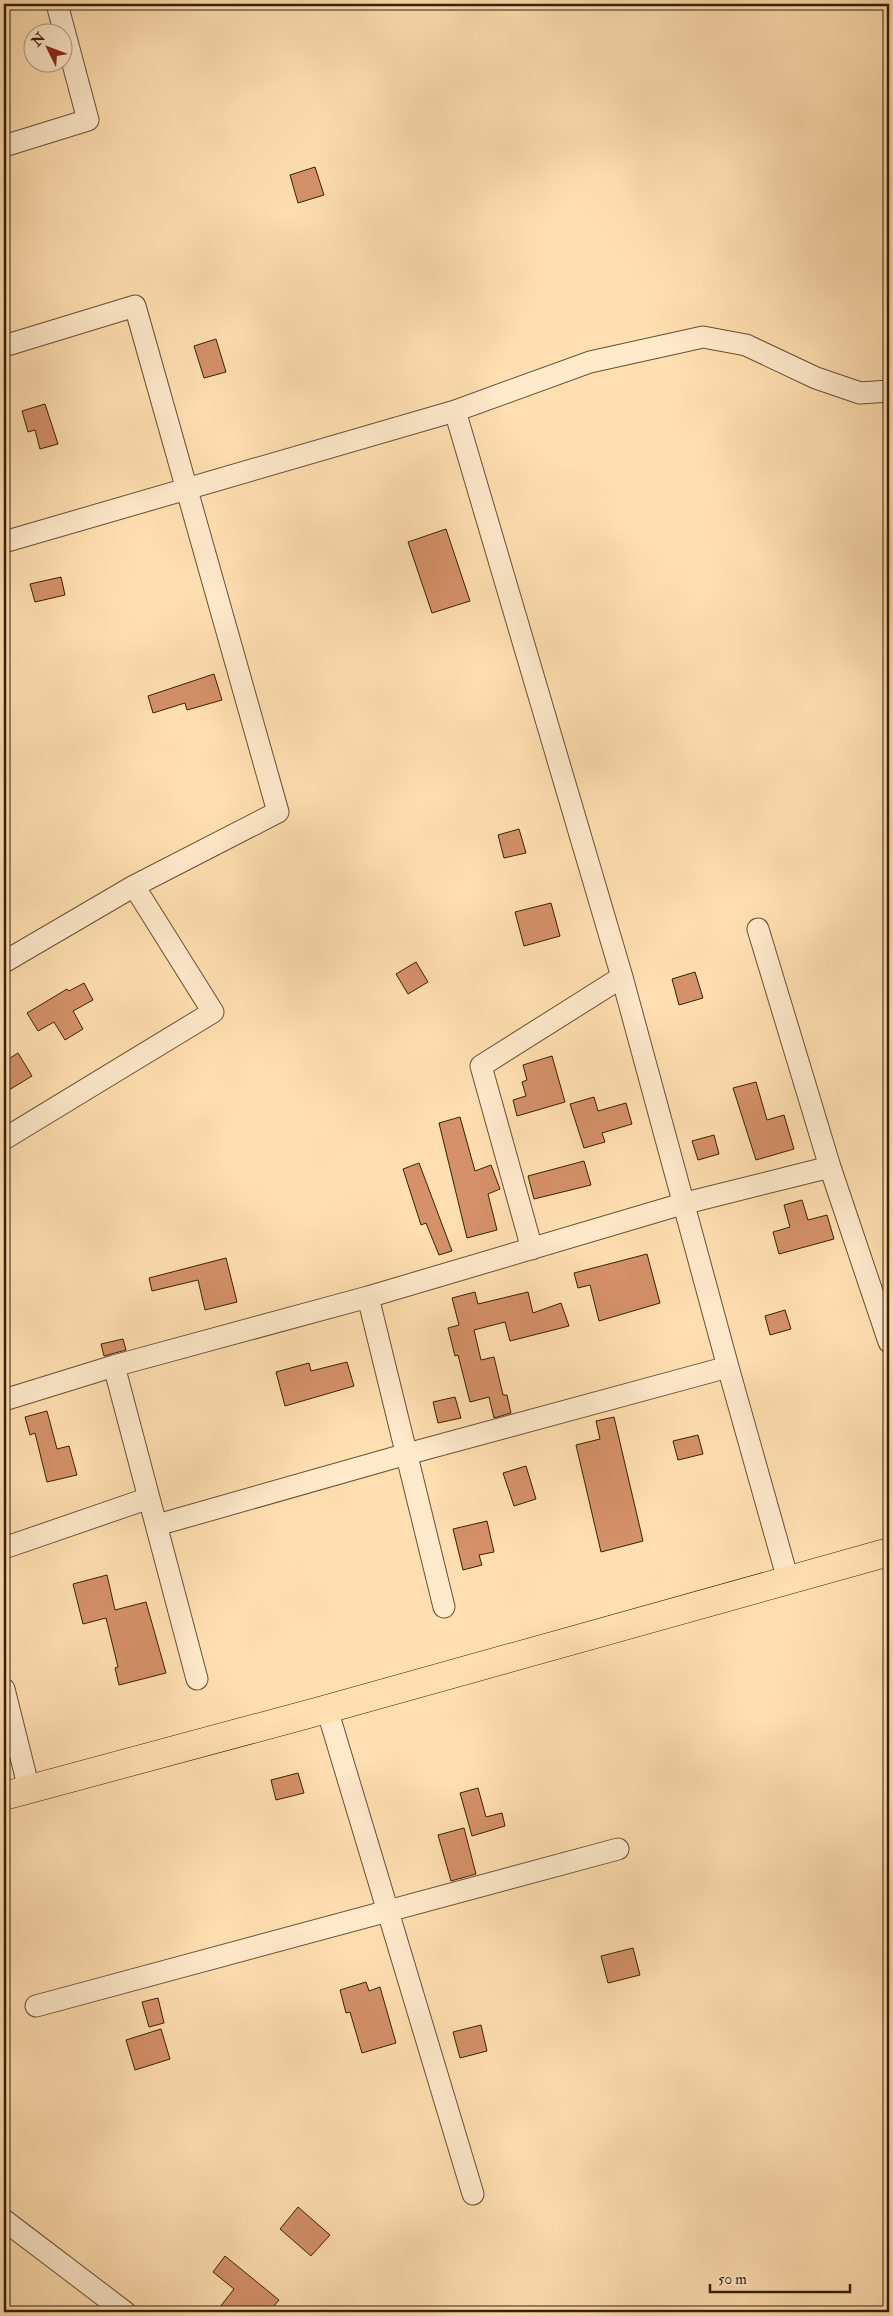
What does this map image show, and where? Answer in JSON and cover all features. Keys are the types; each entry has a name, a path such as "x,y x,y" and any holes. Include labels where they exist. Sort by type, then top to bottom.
{"highway":[{"path":"16,1792 327,1709 889,1552"}],"street":[{"path":"4,146 88,120 57,4"},
{"path":"4,346 136,306 186,490 278,812 134,886 4,962"},
{"path":"4,542 455,411 590,362 703,337 746,345 816,378 860,393 889,391"},
{"path":"455,411 622,977 682,1204 788,1580"},
{"path":"4,1139 213,1012 134,886"},
{"path":"758,929 830,1167 889,1342"},
{"path":"532,1249 480,1066 622,977"},
{"path":"4,1400 114,1366 368,1297 682,1204 830,1167"},
{"path":"368,1297 444,1607"},
{"path":"114,1366 197,1679"},
{"path":"157,1525 406,1454 728,1367"},
{"path":"4,1548 149,1498"},
{"path":"4,1689 16,1792"},
{"path":"327,1709 473,2194"},
{"path":"36,2006 618,1849"},
{"path":"4,2220 125,2312"}],"building":[{"path":"315,167 324,195 298,203 290,175"},
{"path":"216,339 226,372 204,378 194,346"},
{"path":"45,404 58,444 40,449 35,430 28,432 22,411"},
{"path":"446,529 470,601 432,613 408,542"},
{"path":"61,577 65,595 35,602 30,584"},
{"path":"214,674 222,700 187,710 185,703 153,713 148,696"},
{"path":"519,829 526,853 504,858 498,835"},
{"path":"551,903 560,936 524,946 515,912"},
{"path":"416,962 428,982 408,994 396,974"},
{"path":"695,972 703,998 679,1005 672,979"},
{"path":"84,983 93,1000 73,1011 83,1029 65,1040 54,1022 38,1031 27,1013 67,989 69,991"},
{"path":"18,1053 32,1076 4,1093 4,1062"},
{"path":"552,1056 565,1102 517,1116 513,1100 526,1096 522,1082 527,1080 523,1065"},
{"path":"756,1082 767,1120 784,1115 794,1149 756,1160 733,1088"},
{"path":"594,1097 598,1111 626,1103 632,1124 602,1133 605,1142 584,1148 570,1104"},
{"path":"460,1117 475,1171 491,1165 500,1189 488,1194 497,1230 467,1238 439,1123"},
{"path":"714,1135 719,1154 698,1160 692,1141"},
{"path":"584,1161 591,1185 534,1199 528,1176"},
{"path":"419,1163 452,1251 439,1255 426,1223 421,1225 403,1169"},
{"path":"802,1200 808,1220 827,1215 834,1239 779,1254 773,1232 790,1227 784,1205"},
{"path":"647,1254 660,1303 599,1321 590,1285 578,1288 574,1273"},
{"path":"226,1258 237,1302 205,1310 198,1280 152,1291 149,1278"},
{"path":"475,1292 478,1304 528,1292 533,1313 561,1303 569,1326 510,1341 505,1322 474,1330 481,1360 494,1357 503,1395 507,1395 511,1413 494,1418 489,1397 470,1402 458,1355 455,1356 448,1328 459,1325 452,1298"},
{"path":"785,1310 791,1329 770,1335 765,1316"},
{"path":"123,1339 126,1350 104,1356 101,1344"},
{"path":"347,1362 354,1386 285,1406 276,1372 309,1363 311,1371"},
{"path":"455,1397 461,1418 438,1423 433,1402"},
{"path":"47,1411 57,1449 69,1446 77,1475 47,1482 35,1433 30,1435 25,1417"},
{"path":"614,1417 643,1541 601,1552 576,1445 600,1439 596,1421"},
{"path":"698,1435 703,1454 678,1460 673,1441"},
{"path":"526,1466 536,1499 514,1506 503,1473"},
{"path":"487,1521 494,1552 479,1555 482,1565 463,1570 453,1529"},
{"path":"107,1575 115,1610 146,1602 166,1673 119,1685 115,1668 118,1667 106,1618 83,1624 73,1584"},
{"path":"298,1773 304,1793 276,1800 271,1780"},
{"path":"478,1788 486,1817 502,1813 505,1826 472,1836 460,1793"},
{"path":"464,1828 476,1874 451,1881 438,1835"},
{"path":"633,1948 640,1975 608,1983 601,1956"},
{"path":"366,1982 369,1991 380,1987 396,2043 362,2053 350,2012 346,2013 340,1990"},
{"path":"158,1998 164,2023 149,2027 142,2002"},
{"path":"481,2025 487,2051 460,2058 453,2032"},
{"path":"161,2029 170,2059 135,2070 126,2040"},
{"path":"298,2207 330,2235 311,2256 280,2229"},
{"path":"225,2256 279,2300 269,2312 216,2312 234,2289 213,2272"}]}
